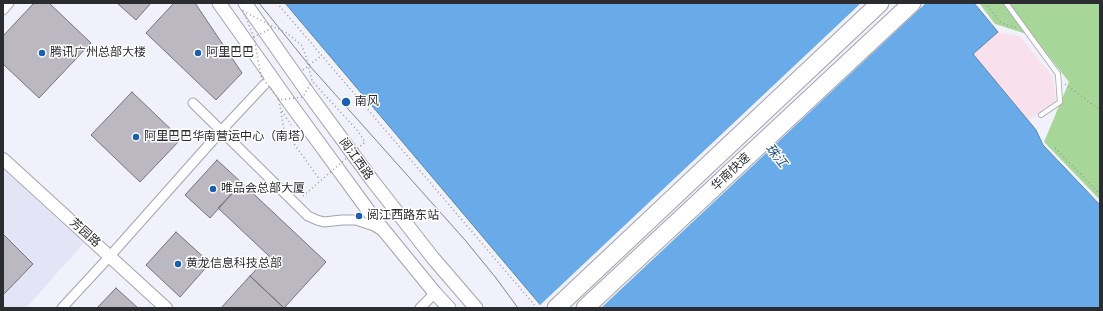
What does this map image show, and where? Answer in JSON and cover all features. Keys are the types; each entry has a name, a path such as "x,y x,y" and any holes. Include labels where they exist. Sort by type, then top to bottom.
{"highway":[{"name":"华南快速","path":"556,308 880,3"},
{"name":"华南快速","path":"585,308 912,3"}],"main road":[{"name":"阅江西路","path":"219,3 384,232 449,308"},
{"name":"阅江西路","path":"245,3 372,180 433,258 476,308"}],"street":[{"path":"3,10 9,3"},
{"path":"62,308 221,131 272,78"},
{"path":"193,103 308,216 324,222 356,220 374,226 384,232"},
{"name":"芳园路","path":"3,160 166,308"},
{"path":"420,308 435,293"}],"lane":[{"path":"1006,3 1058,74 1060,102 1041,115"}],"path":[{"path":"277,3 537,308"},
{"path":"985,3 1001,23 1027,32"},
{"path":"303,196 365,142 357,130 312,81 307,59 302,46 287,33 242,11 254,37 261,76 279,100 284,130 321,180"},
{"path":"254,37 274,27"},
{"path":"302,71 321,55"},
{"path":"1058,80 1100,110"},
{"path":"308,81 312,86"},
{"path":"279,100 303,97 312,81"},
{"path":"280,108 291,125"},
{"path":"1055,148 1100,194"}],"shaded area":[{"path":"998,32 1020,36 1053,77 1056,100 1028,121 973,54"},
{"path":"3,169 84,243 26,308 3,308"}],"green space":[{"path":"979,3 1100,3 1100,200 1044,142 1069,82 1033,36 995,24"}],"water":[{"name":"珠江","path":"285,3 974,3 998,32 973,54 1036,130 1043,145 1100,205 1100,308 543,308"}],"pier":[{"path":"861,3 926,3 601,308 541,308 539,306"}],"building":[{"name":"腾讯广州总部大楼","path":"34,3 49,3 91,43 39,98 3,64 3,36"},
{"path":"117,3 151,3 136,20"},
{"name":"阿里巴巴","path":"174,3 195,3 242,73 216,100 146,33"},
{"name":"阿里巴巴华南营运中心（南塔）","path":"132,92 181,139 140,182 91,135"},
{"name":"唯品会总部大厦","path":"217,160 242,183 210,218 185,195"},
{"path":"242,183 326,262 284,308 250,276 269,256 218,208"},
{"name":"黄龙信息科技总部","path":"176,232 210,263 180,297 146,265"},
{"path":"3,234 33,264 3,295"},
{"path":"250,276 284,308 221,308"},
{"path":"116,288 138,308 97,308"}],"tram line":[{"path":"259,3 309,65 465,240 518,308"}],"place":[{"name":"腾讯广州总部大楼","path":"42,53"},
{"name":"阿里巴巴","path":"198,53"},
{"name":"南风","path":"346,102"},
{"name":"阿里巴巴华南营运中心（南塔）","path":"136,137"},
{"name":"唯品会总部大厦","path":"213,189"},
{"name":"阅江西路东站","path":"359,216"},
{"name":"黄龙信息科技总部","path":"178,264"}]}
